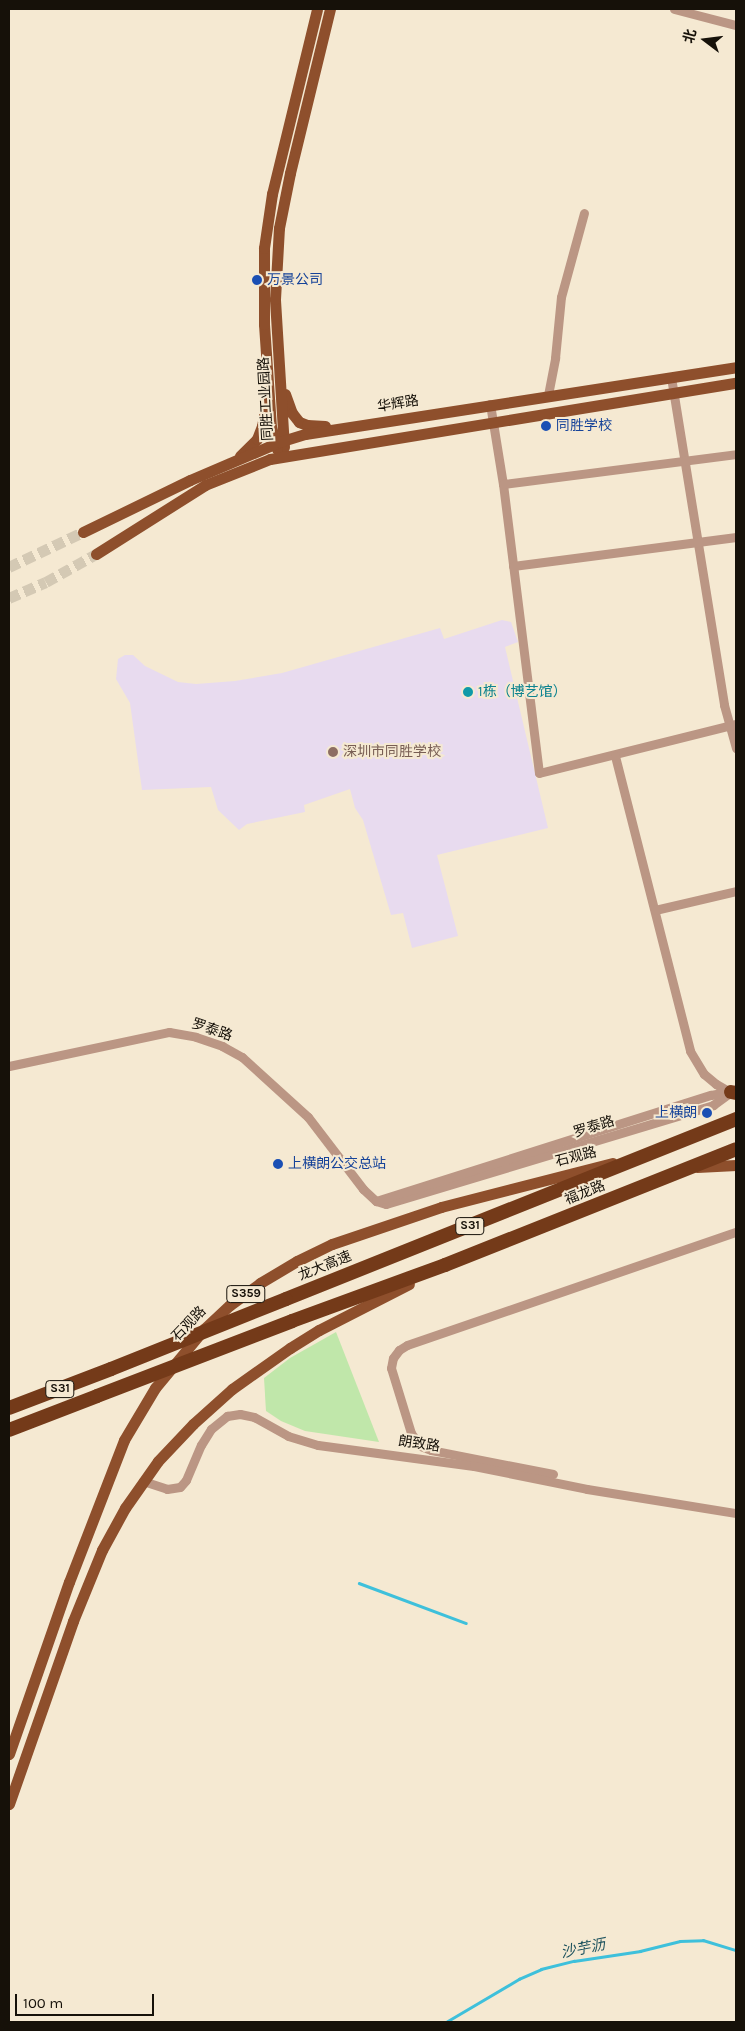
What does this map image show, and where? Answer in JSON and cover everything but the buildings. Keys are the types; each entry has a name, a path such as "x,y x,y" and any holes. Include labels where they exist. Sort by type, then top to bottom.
{"highway":[{"name":"S31","path":"653,1153 736,1118"},
{"name":"福龙路","path":"445,1266 736,1149"},
{"name":"龙大高速","path":"9,1408 653,1153"},
{"name":"S31","path":"9,1430 292,1321 445,1266"}],"main road":[{"name":"同胜工业园路","path":"282,456 268,381 262,284 265,232 272,194 317,9"},
{"name":"同胜工业园路","path":"279,442 280,382 275,299 279,228 286,190 330,9"},
{"name":"华辉路","path":"83,532 173,488 279,442 352,427 490,404 736,367"},
{"path":"233,462 252,444 260,432 264,420 268,381"},
{"path":"280,382 292,413 299,422 307,425 352,427"},
{"path":"96,554 205,485 258,462 282,456 736,383"},
{"name":"石观路","path":"9,1754 69,1582 124,1440 155,1388 204,1329 230,1305 260,1283 297,1261 341,1240 441,1207 653,1153"},
{"path":"695,1167 736,1165"},
{"path":"9,1804 73,1621 102,1550 143,1481 187,1430 232,1389 319,1330 445,1266"}],"street":[{"path":"674,9 736,25"},
{"path":"548,395 555,358 561,297 584,213"},
{"path":"671,377 724,705 733,725 736,748"},
{"path":"490,404 503,484 539,773 614,756 733,725"},
{"path":"503,484 736,454"},
{"path":"513,566 736,536"},
{"path":"614,756 690,1051 704,1074 716,1084 734,1092"},
{"path":"655,910 736,891"},
{"name":"罗泰路","path":"9,1066 169,1032 196,1037 222,1046 242,1057 308,1117 363,1189 376,1201 711,1095 734,1092"},
{"path":"552,1474 431,1450 420,1446 411,1433 391,1368 393,1358 399,1350 407,1345 736,1232"},
{"name":"朗致路","path":"143,1481 167,1489 180,1487 186,1480 201,1445 211,1429 227,1416 240,1414 254,1417 288,1436 318,1445 474,1466 587,1489 736,1513"}],"shaded area":[{"name":"深圳市同胜学校","path":"502,620 511,622 518,642 505,647 548,828 437,855 458,936 412,948 403,913 391,915 363,820 355,808 350,789 304,805 305,812 247,824 239,830 218,810 211,787 142,790 130,703 116,679 118,659 125,655 133,655 145,666 178,682 196,684 235,681 282,673 440,628 444,639"}],"green space":[{"path":"336,1332 379,1442 305,1431 281,1421 266,1411 264,1378 290,1358"}],"waterway":[{"path":"359,1583 466,1623"},
{"name":"沙芋沥","path":"446,2022 519,1979 541,1969 574,1961 640,1951 680,1941 703,1940 736,1950"}],"tunnel":[{"path":"9,567 83,532"},
{"path":"9,598 46,582 96,554"}],"place":[{"name":"万景公司","path":"257,280"},
{"name":"同胜学校","path":"546,426"},
{"name":"1栋（博艺馆）","path":"468,692"},
{"name":"深圳市同胜学校","path":"333,752"},
{"name":"上横朗","path":"707,1113"},
{"name":"上横朗公交总站","path":"278,1164"}]}
